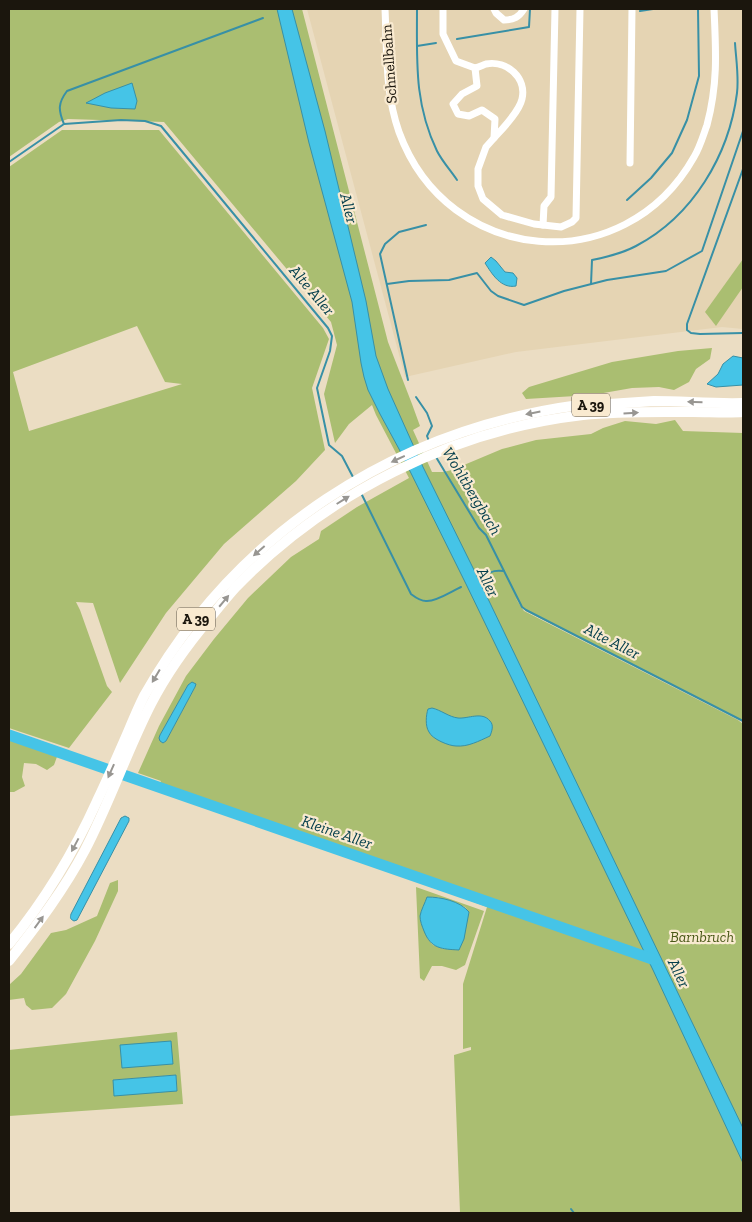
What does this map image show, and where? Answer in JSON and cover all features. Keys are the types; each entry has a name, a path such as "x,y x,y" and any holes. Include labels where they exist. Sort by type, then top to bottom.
{"highway":[{"name":"A 39","path":"9,960 35,928 69,880 86,849 102,803 128,743 171,670 196,635 235,588 300,524 367,485 488,424 532,413 581,405 653,401 743,403"},
{"name":"A 39","path":"445,444 536,422 584,415 653,412 743,412"},
{"name":"A 39","path":"9,944 32,915 102,803"}],"street":[{"name":"Schnellbahn","path":"385,9 388,88 392,110 399,133 409,155 423,176 445,202 465,217 502,234 524,240 552,242 576,241 601,235 620,227 653,206 682,177 695,156 704,135 711,108 716,63 714,9"},
{"path":"443,9 443,34 456,61 475,68 487,64 508,67 516,73 521,83 522,100 508,121 486,147 478,168 478,186 483,199 502,215 534,224 561,227 576,218 580,9"},
{"path":"443,19 447,9"},
{"path":"494,9 504,20 512,20 520,15 524,9"},
{"path":"543,225 544,206 551,197 555,9"},
{"path":"630,163 632,9"},
{"path":"475,68 477,86 462,94 453,104 458,114 469,116 482,110 494,118 508,121"},
{"path":"494,118 494,138"}],"shaded area":[{"path":"307,9 743,9 743,329 722,327 516,352 405,377"}],"green space":[{"name":"Barnbruch","path":"9,9 302,9 388,342 420,426 413,430 432,472 452,470 502,449 536,440 591,434 625,421 656,424 675,420 683,431 743,433 743,721 526,611 515,597 524,611 743,724 743,1213 460,1213 454,1055 471,1050 471,1047 463,1049 463,984 487,907 157,788 161,781 138,773 159,726 186,676 248,598 291,557 319,539 321,531 357,507 409,478 372,405 349,424 335,443 324,394 337,345 331,322 164,122 68,119 59,122 9,157","holes":["188,685 195,687 166,741 163,743 160,735"]},
{"path":"62,130 159,130 323,328 329,339 312,388 325,450 296,481 224,544 166,613 120,683 93,603 76,602 107,686 112,692 69,748 9,728 9,167","holes":["137,326 165,382 182,384 29,431 13,372"]},
{"path":"743,259 743,287 716,326 705,312"},
{"path":"712,348 710,359 696,369 689,382 674,390 659,387 632,388 592,395 526,399 522,393 529,387 612,362 678,351"},
{"path":"9,737 58,754 54,765 47,770 36,764 24,763 22,777 25,786 14,792 9,792"},
{"path":"118,880 118,891 95,941 66,994 52,1008 32,1010 26,1005 24,998 9,1000 9,985 21,974 51,933 66,930 97,916 110,883"},
{"path":"416,887 484,911 465,965 456,970 442,966 432,966 424,981 420,978","holes":["437,897 465,907 469,912 467,919 444,949 433,945 427,938"]},
{"path":"177,1032 183,1104 9,1116 9,1050","holes":["176,1075 177,1091 113,1080"]}],"water":[{"path":"277,9 292,9 325,131 366,301 376,356 388,389 423,467 743,1128 743,1163 653,970 466,584 368,390 361,363 352,302 309,143"},
{"path":"132,83 137,101 135,109 111,108 86,103 105,93"},
{"path":"491,257 505,272 513,273 517,278 516,286 501,283 494,276 485,263"},
{"path":"733,356 743,358 743,385 716,387 707,384 718,374 723,364"},
{"path":"192,682 196,684 195,687 166,741 163,743 160,741 160,735 188,685"},
{"path":"432,708 458,718 483,716 492,724 490,736 465,746 453,746 441,742 431,735 427,727 427,711"},
{"path":"125,816 129,818 129,821 77,920 74,921 71,918 71,914 121,818"},
{"path":"427,897 450,900 461,905 469,912 464,939 459,950 438,947 427,937 420,916"},
{"path":"171,1041 173,1064 122,1068 120,1045"},
{"path":"176,1075 177,1091 114,1096 113,1080"}],"waterway":[{"name":"Wohltbergbach","path":"417,9 418,81 424,116 437,151 457,180"},
{"path":"457,39 529,27 530,9"},
{"path":"640,11 653,9"},
{"path":"627,200 651,178 672,153 687,120 699,76 698,9"},
{"path":"64,124 60,107 67,91 263,18"},
{"path":"417,46 436,43"},
{"path":"591,284 592,260 626,251 656,233 675,218 705,182 717,161 733,116 738,87 735,43"},
{"name":"Alte Aller","path":"9,162 64,124 121,120 145,121 161,126 328,328 332,336 330,351 317,388 329,445 342,456 354,479"},
{"path":"387,284 409,281 449,280 477,273 491,291 498,296 524,305 564,291 607,280 666,271 702,251 743,131"},
{"path":"743,169 687,324 687,330 691,333 743,333"},
{"name":"Wohltbergbach","path":"408,380 380,254 385,244 399,232 426,225"},
{"name":"Wohltbergbach","path":"416,397 427,413 432,426 427,436 429,441"},
{"name":"Wohltbergbach","path":"436,457 479,528 486,535 504,571"},
{"name":"Alte Aller","path":"362,495 411,594 418,599 430,601 461,587"},
{"name":"Alte Aller","path":"486,575 494,571 504,571 522,607 526,610 743,721"},
{"name":"Kleine Aller","path":"9,735 655,960"},
{"path":"571,1209 574,1213"}],"water label":[{"name":"Aller","path":"349,208"},
{"name":"Aller","path":"488,582"},
{"name":"Aller","path":"679,973"}]}
